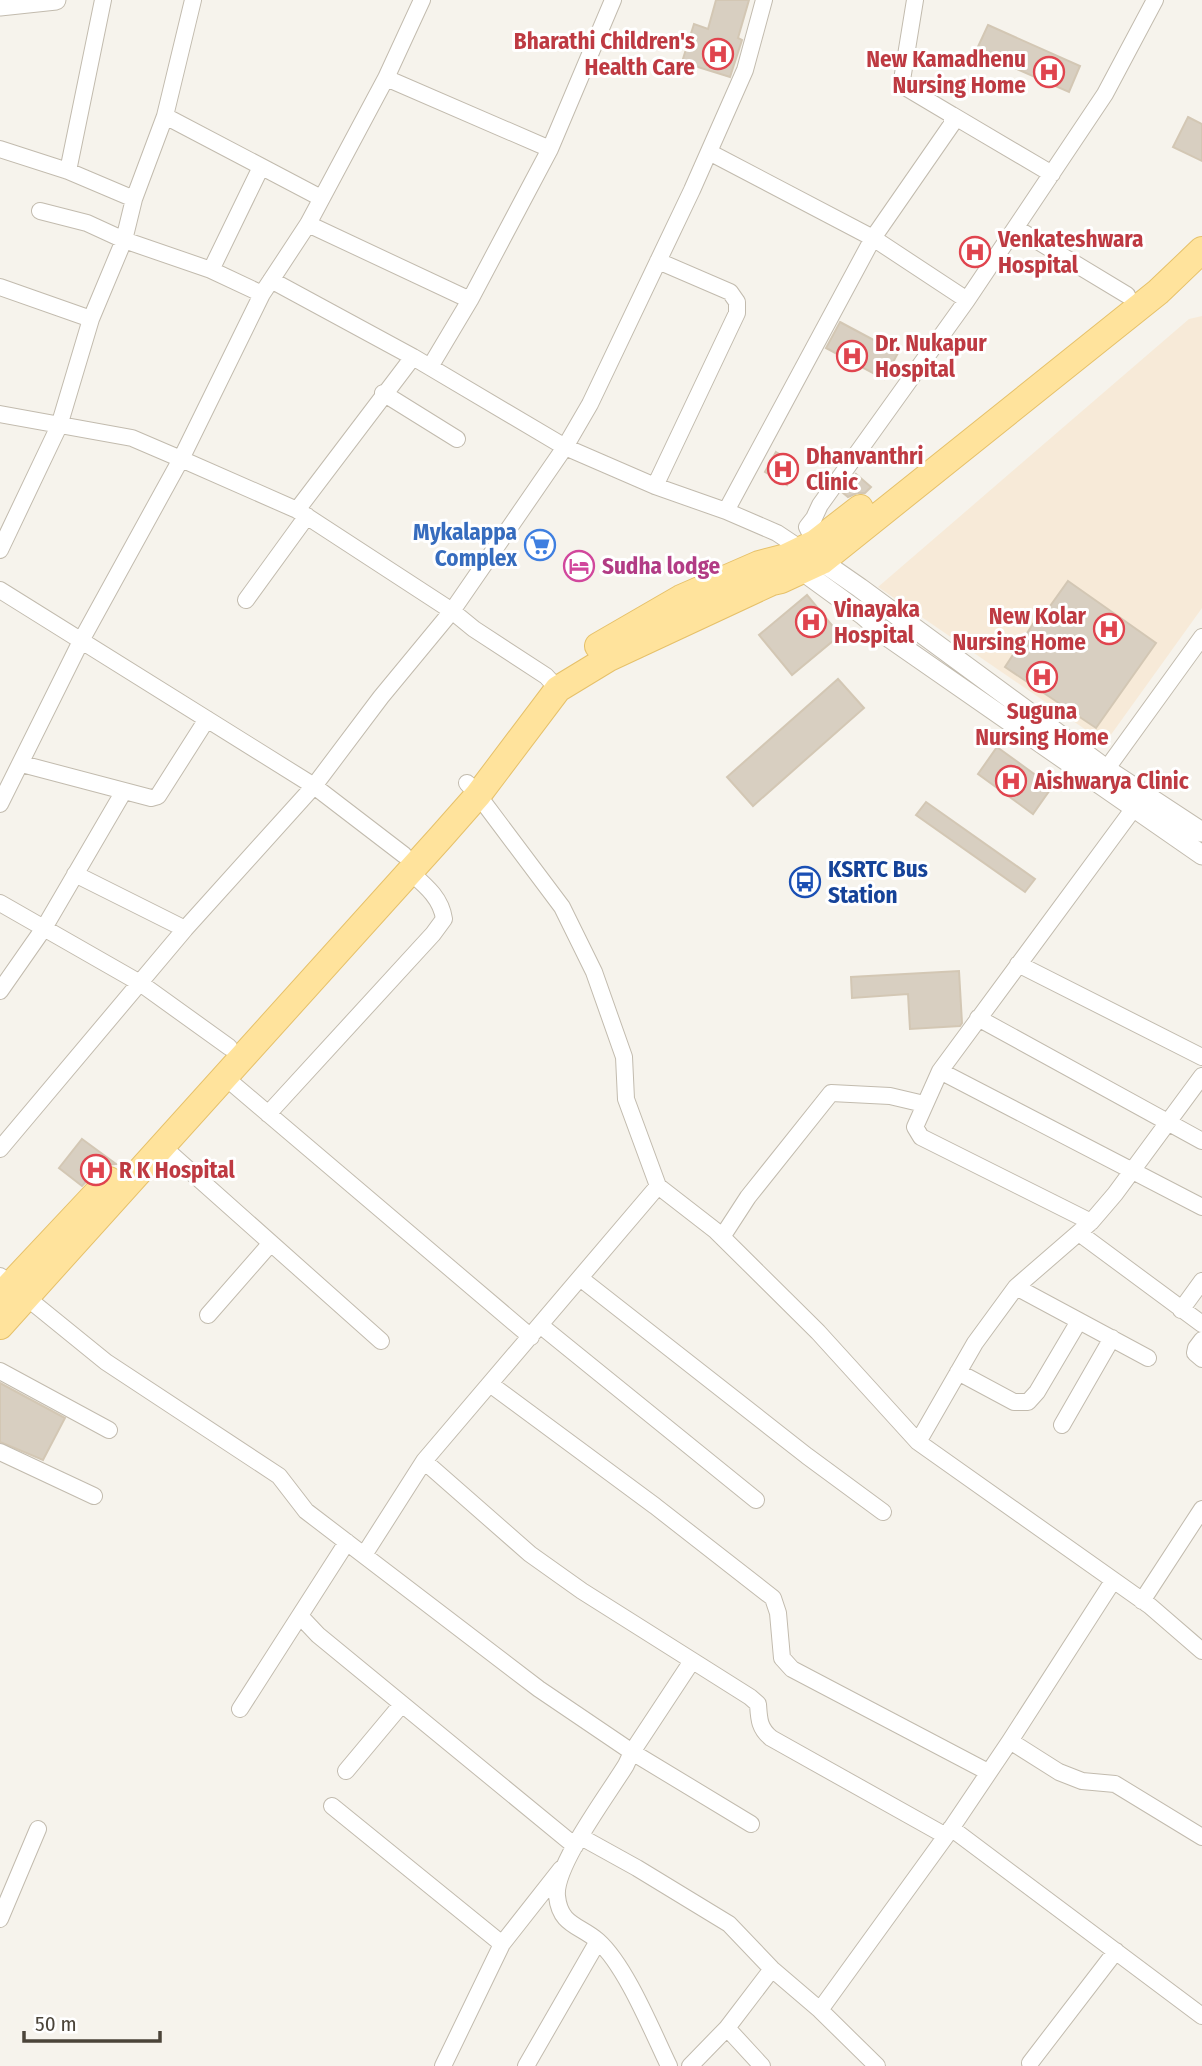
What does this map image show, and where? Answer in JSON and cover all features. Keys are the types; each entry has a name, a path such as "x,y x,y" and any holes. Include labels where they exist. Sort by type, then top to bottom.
{"main road":[{"path":"9,1288 162,1146 226,1078 472,789 552,682 772,582 800,552 1031,374 1191,242 1202,228"},
{"path":"800,552 1158,292 1202,250"},
{"path":"0,1326 9,1288 229,1047 407,863"}],"street":[{"path":"0,6 55,0"},
{"path":"68,171 103,0"},
{"path":"0,550 59,426 91,319 124,240 134,199 165,116 192,0"},
{"path":"0,804 6,776 22,764 82,639 181,459 267,287 308,224 386,78 422,0"},
{"path":"429,366 470,300 550,149 613,0"},
{"path":"0,1149 186,929 314,786 382,697 453,611 565,447 590,404 709,152 745,70 764,0"},
{"path":"915,0 902,80 905,87 1052,174"},
{"path":"800,552 807,527 820,505 967,300 1105,94 1155,0"},
{"path":"386,78 550,149"},
{"path":"726,511 873,238 952,124 952,115"},
{"path":"165,116 321,198"},
{"path":"0,149 68,171 134,199"},
{"path":"709,152 873,238 967,300"},
{"path":"211,270 261,167"},
{"path":"40,211 87,223 124,240 267,287 429,366 565,447 655,486 726,511 800,552 1101,776 1134,808 1202,856"},
{"path":"308,224 470,300"},
{"path":"1016,228 1127,295"},
{"path":"655,486 737,313 737,302 730,292 658,261"},
{"path":"0,287 91,319"},
{"path":"246,600 383,393 412,357"},
{"path":"383,393 457,439"},
{"path":"0,414 132,438 302,513 453,611 474,629 552,682"},
{"path":"0,590 314,786 407,863 442,906 444,919 433,934 268,1114"},
{"path":"1101,776 1202,637"},
{"path":"22,764 151,798 158,796 207,719"},
{"path":"1101,776 1202,832"},
{"path":"472,789 562,907 594,972 624,1057 626,1099 659,1186 722,1237 818,1332 918,1442 1142,1601 1202,1651"},
{"path":"0,991 44,928 124,791"},
{"path":"1134,808 940,1071 915,1127 921,1137 1085,1227 1181,1310 1202,1324"},
{"path":"75,874 186,929"},
{"path":"0,903 140,983 229,1047"},
{"path":"1018,964 1202,1057"},
{"path":"978,1018 1202,1141"},
{"path":"940,1071 1202,1207"},
{"path":"918,1442 975,1343 1016,1287 1085,1227 1169,1124 1202,1076"},
{"path":"226,1078 536,1331 756,1500"},
{"path":"722,1237 748,1197 831,1093 890,1096 924,1104"},
{"path":"162,1146 381,1341"},
{"path":"364,1555 424,1461 659,1186"},
{"path":"208,1315 271,1243"},
{"path":"580,1278 807,1456 883,1512"},
{"path":"1181,1310 1202,1281"},
{"path":"1016,1287 1148,1358"},
{"path":"9,1288 106,1362 279,1476 306,1511 539,1689 632,1752 751,1824"},
{"path":"958,1372 1014,1402 1028,1402 1037,1392 1079,1321"},
{"path":"1062,1425 1112,1339"},
{"path":"1202,1339 1195,1353 1202,1359"},
{"path":"0,1371 109,1430"},
{"path":"490,1384 655,1506 773,1598 778,1613 782,1658 792,1669 989,1772"},
{"path":"0,1452 94,1496"},
{"path":"424,1461 530,1554 582,1591 758,1704 760,1724 771,1738 949,1832 1202,2016"},
{"path":"1142,1601 1202,1509"},
{"path":"240,1709 347,1542"},
{"path":"820,2010 949,1832 1112,1581"},
{"path":"301,1617 318,1635 402,1704 578,1842 637,1868 729,1924 772,1969 820,2010 877,2066"},
{"path":"443,2066 502,1944 562,1867 632,1752 692,1661"},
{"path":"346,1771 402,1704"},
{"path":"1010,1741 1059,1772 1082,1782 1115,1784 1202,1837"},
{"path":"332,1806 502,1944"},
{"path":"0,1919 38,1829"},
{"path":"562,1867 557,1895 565,1920 598,1941 623,1974 669,2066"},
{"path":"526,2066 598,1941"},
{"path":"1030,2063 1116,1951"},
{"path":"690,2066 727,2028 772,1969"},
{"path":"727,2028 762,2066"}],"shaded area":[{"path":"1202,316 1202,608 1105,743 878,587 1189,319"}],"building":[{"path":"716,0 749,0 738,38 742,40 730,77 682,62 694,24 708,29"},
{"path":"988,25 1080,66 1069,92 976,51"},
{"path":"1188,117 1202,124 1202,161 1173,147"},
{"path":"840,322 898,353 884,379 826,348"},
{"path":"776,452 798,465 787,485 765,472"},
{"path":"856,474 871,487 865,493 848,497 842,492"},
{"path":"1068,581 1156,643 1096,728 1005,667 1035,621 1038,623"},
{"path":"807,595 840,635 792,675 759,635"},
{"path":"838,679 864,708 753,806 727,777"},
{"path":"997,747 1052,787 1033,814 978,774"},
{"path":"926,802 1035,879 1025,892 916,815"},
{"path":"959,971 960,1026 910,1029 908,994 852,998 851,977"},
{"path":"82,1139 116,1164 98,1169 82,1186 59,1168"},
{"path":"0,1383 65,1418 43,1460 0,1442"}],"place":[{"name":"Bharathi Children's Health Care","path":"718,54"},
{"name":"New Kamadhenu Nursing Home","path":"1049,72"},
{"name":"Venkateshwara Hospital","path":"975,252"},
{"name":"Dr. Nukapur Hospital","path":"852,356"},
{"name":"Dhanvanthri Clinic","path":"783,469"},
{"name":"Mykalappa Complex","path":"540,545"},
{"name":"Sudha lodge","path":"579,566"},
{"name":"Vinayaka Hospital","path":"811,622"},
{"name":"New Kolar Nursing Home","path":"1109,629"},
{"name":"Suguna Nursing Home","path":"1042,677"},
{"name":"Aishwarya Clinic","path":"1011,781"},
{"name":"KSRTC Bus Station","path":"805,882"},
{"name":"R K Hospital","path":"96,1170"}]}
